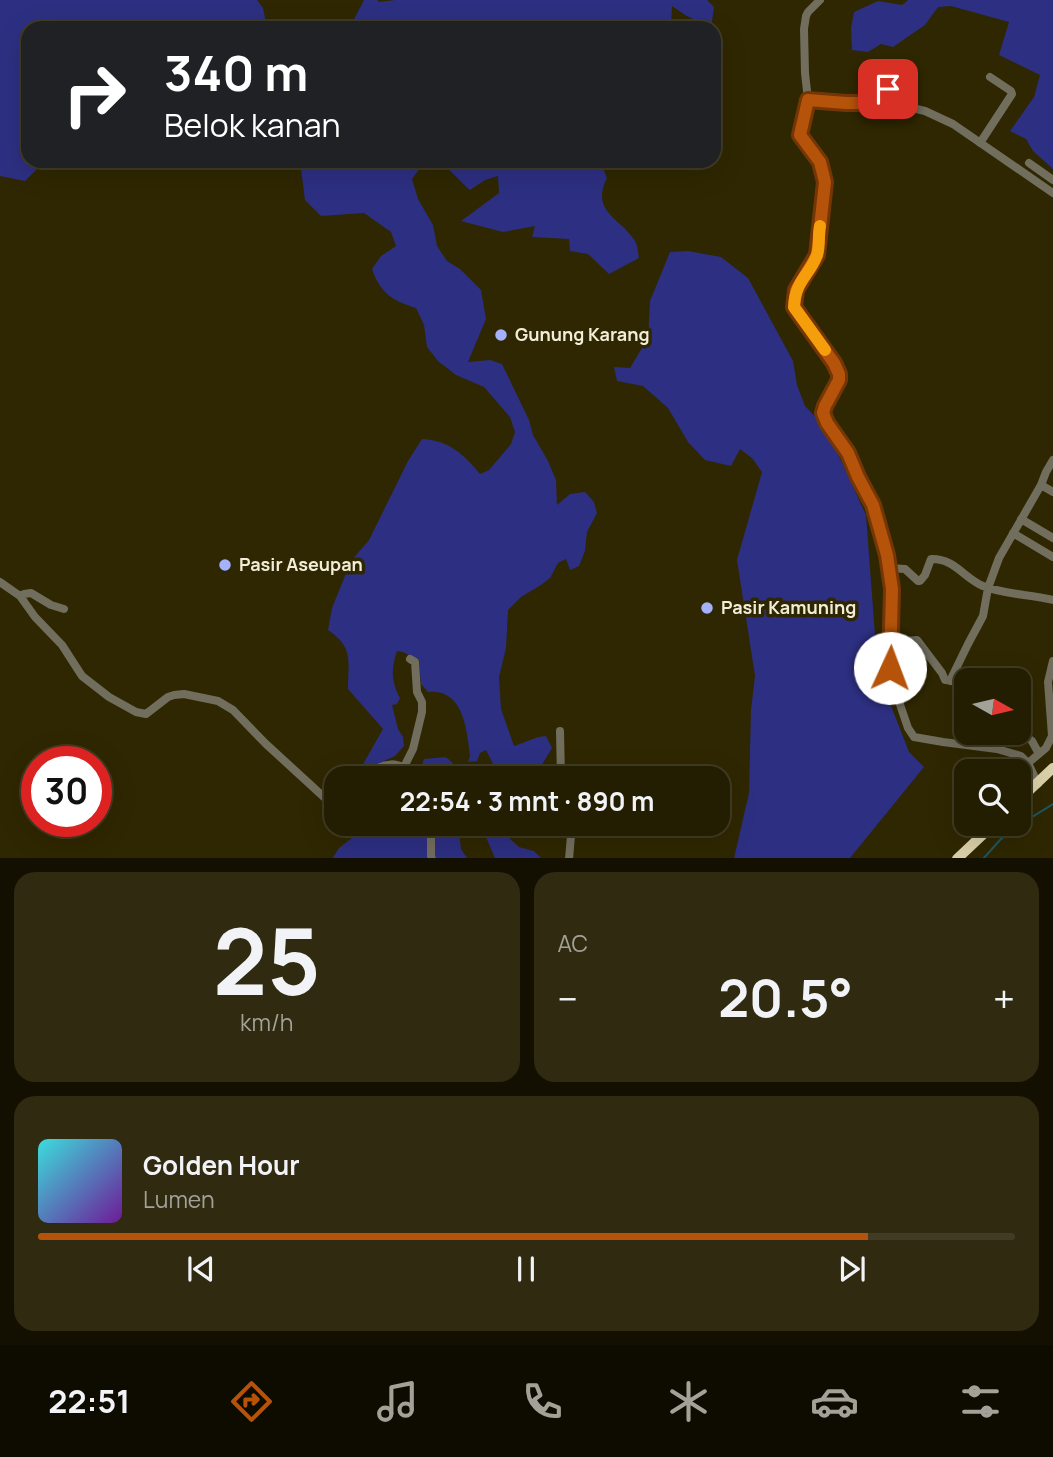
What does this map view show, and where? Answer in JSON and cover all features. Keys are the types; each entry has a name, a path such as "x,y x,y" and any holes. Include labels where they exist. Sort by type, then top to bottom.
{"highway":[{"path":"1031,790 1053,768"},
{"path":"958,858 981,836"}],"street":[{"path":"820,0 808,12 804,29 808,100 800,135 820,162 825,177 825,190 817,255 796,290 794,307 837,369 838,383 823,413 848,453 873,505 890,568 891,678 911,734 921,739 997,749 1024,759"},
{"path":"877,103 907,64"},
{"path":"980,143 1012,93 990,77"},
{"path":"808,100 877,103 925,111 953,124 1053,193"},
{"path":"1029,163 1053,180"},
{"path":"950,681 983,617 988,588 999,558 1053,460"},
{"path":"1041,485 1053,492"},
{"path":"1021,519 1053,538"},
{"path":"1013,533 1053,557"},
{"path":"890,568 905,569 920,581 925,576 931,559 937,559 950,563 976,583 988,588 1053,600"},
{"path":"0,582 20,596 35,617 62,645 82,676 109,697 136,712 146,714 174,695 184,694 218,701 233,710 324,797"},
{"path":"20,596 31,593 64,609"},
{"path":"891,642 917,640 945,680 954,681"},
{"path":"405,766 414,749 422,712 422,702 417,692 415,662 410,659"},
{"path":"1031,761 1048,744 1052,736 1048,692 1053,661"},
{"path":"560,731 561,766"},
{"path":"1031,740 1039,754"},
{"path":"1031,769 1038,784"},
{"path":"431,836 432,858"},
{"path":"569,858 571,836"}],"shaded area":[{"path":"0,0 257,0 263,8 266,21 21,21 21,168 38,168 25,181 0,176"},
{"path":"364,0 707,0 714,7 712,21 697,21 672,6 671,21 353,21"},
{"path":"908,0 1053,0 1053,169 1033,151 1026,139 1010,131 1034,97 1040,75 999,55 1009,22 951,6 938,7 925,25 893,47 881,44 868,52 852,50 851,28 854,12 878,1 902,5"},
{"path":"301,168 420,168 412,179 418,199 433,225 437,246 447,261 460,269 481,290 486,319 468,362 490,360 502,364 556,480 557,505 570,494 585,492 594,502 597,513 587,532 585,551 579,566 570,570 566,559 558,563 550,578 521,597 508,610 506,648 499,677 501,709 514,746 546,736 552,748 541,766 493,766 486,750 480,753 477,761 468,762 470,756 465,724 456,704 440,693 428,692 421,684 419,660 397,651 393,675 400,698 397,704 392,705 404,746 395,756 384,761 385,766 362,766 383,729 348,689 349,662 346,649 328,630 332,608 351,561 369,540 408,461 422,439 440,442 455,449 480,474 489,470 511,444 515,432 510,417 484,387 456,375 438,361 427,347 424,325 416,308 394,299 379,284 372,269 381,256 396,246 391,232 364,213 321,216 305,200"},
{"path":"446,168 603,168 607,178 603,189 604,207 635,241 639,258 609,274 588,254 570,251 569,239 532,237 535,226 503,232 461,221 499,193 498,176 485,180 470,190"},
{"path":"688,251 721,257 748,278 793,361 797,385 805,406 826,428 866,515 875,635 888,698 909,752 924,767 850,858 734,858 749,793 751,710 755,676 737,560 762,472 752,458 740,449 731,466 705,460 688,442 668,408 643,386 617,381 614,367 630,368 648,338 650,301 670,252"},
{"path":"445,757 454,766 421,766 424,759"},
{"path":"355,836 459,836 461,849 467,858 333,858 339,848"},
{"path":"485,836 511,836 509,838 519,847 534,851 541,858 495,858"}],"waterway":[{"path":"984,858 1016,827 1053,804"}],"slow traffic":[{"path":"820,226 817,255 796,290 794,307 825,350"}],"place":[{"name":"Gunung Karang","path":"501,335"},
{"name":"Pasir Aseupan","path":"225,565"},
{"name":"Pasir Kamuning","path":"707,608"}],"route":[{"path":"888,89 877,103 808,100 800,135 820,162 825,177 825,190 817,255 796,290 794,307 839,374 838,383 823,413 848,453 873,505 887,555 892,589 890,668"}]}
